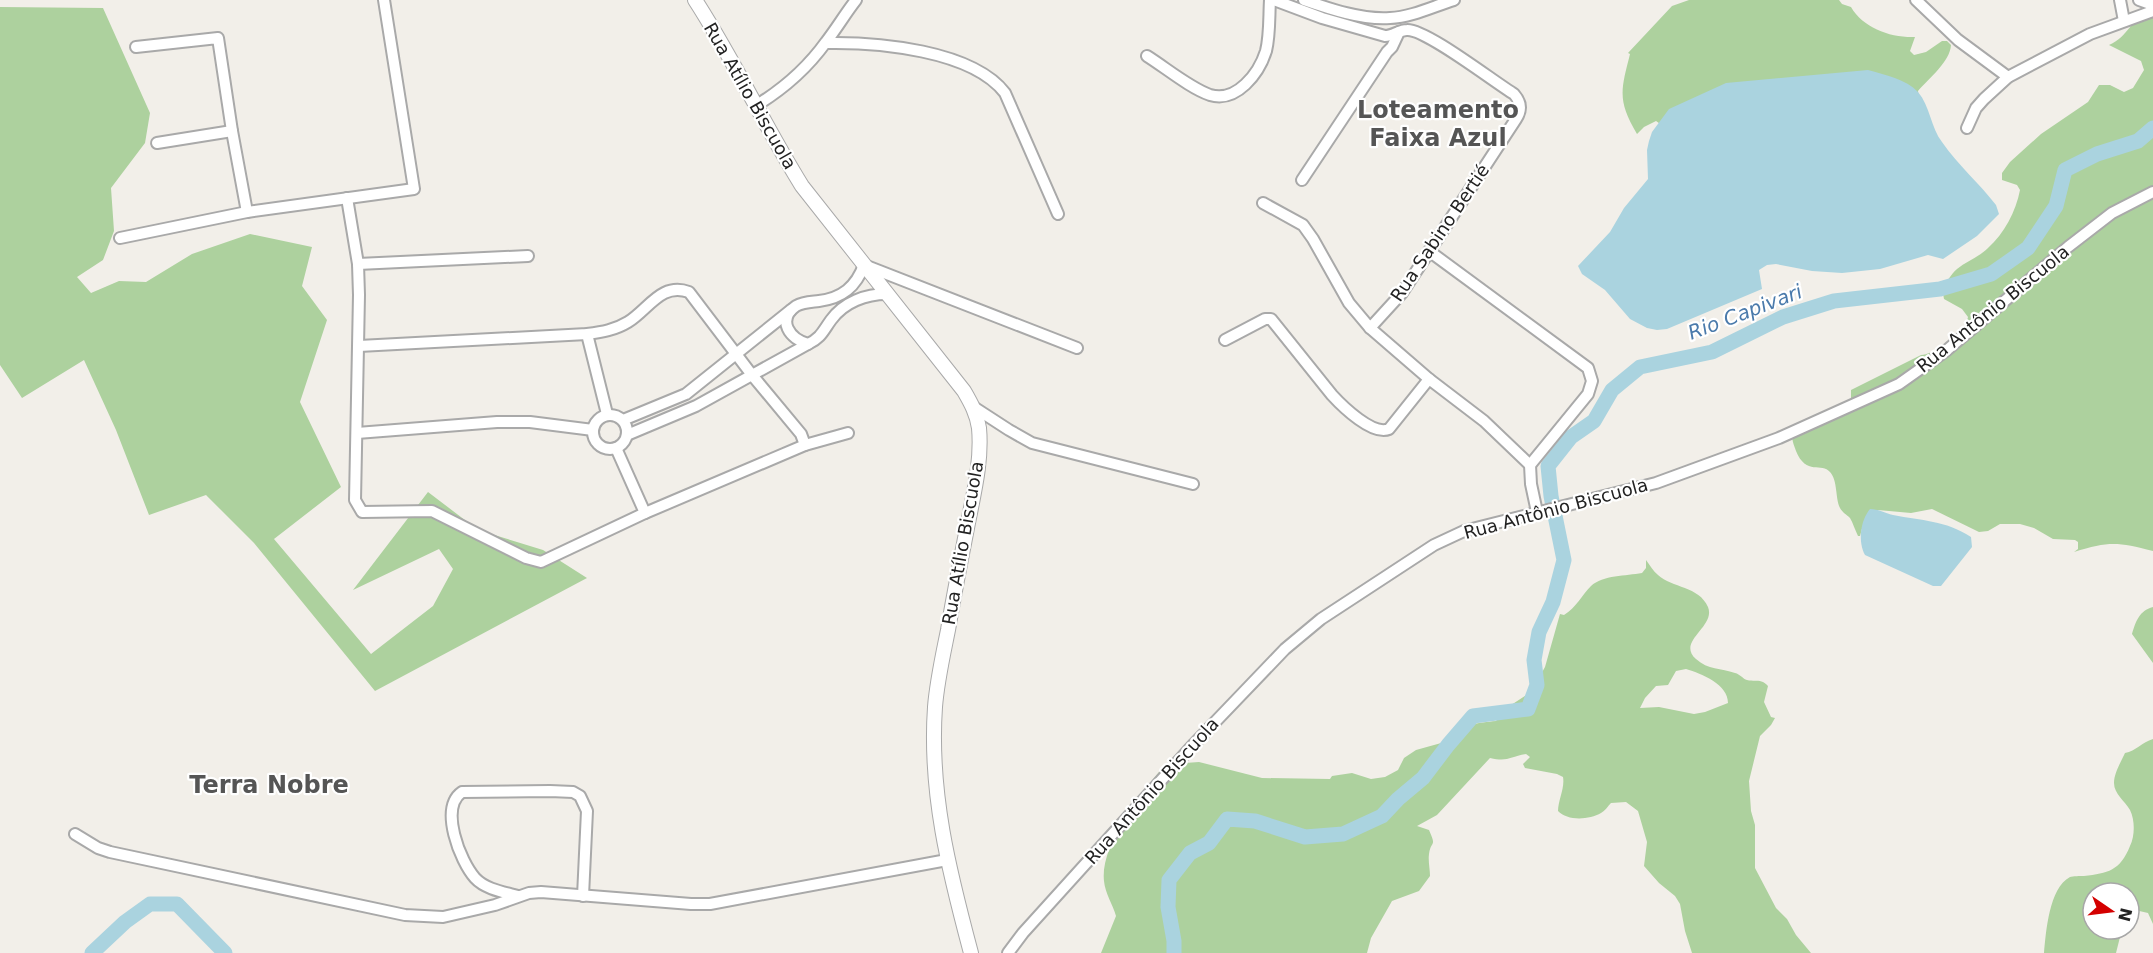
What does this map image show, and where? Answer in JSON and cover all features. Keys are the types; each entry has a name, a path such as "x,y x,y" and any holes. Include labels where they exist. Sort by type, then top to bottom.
{"street":[{"path":"120,238 247,213 414,189 384,0"},
{"name":"Rua Atílio Biscuola","path":"695,0 802,186 964,391 972,405 978,426 980,446 975,486 935,706 937,798 947,860 971,953"},
{"path":"757,105 808,64 856,0"},
{"path":"1147,56 1202,92 1213,96 1233,93 1245,86 1262,61 1266,49 1272,0 1322,18 1392,35 1392,47 1302,180"},
{"path":"1304,0 1366,17 1390,18 1454,0"},
{"path":"1916,0 1958,40 2008,77"},
{"path":"2120,0 2124,21"},
{"path":"2139,0 2153,5"},
{"path":"1967,128 1976,108 2008,77 2090,34 2153,11"},
{"name":"Rua Sabino Bertié","path":"1370,328 1401,293 1516,119 1520,109 1520,104 1514,94 1425,35 1406,30 1392,35"},
{"path":"136,48 218,38 247,213"},
{"path":"826,43 859,42 891,46 955,60 978,69 996,81 1005,93 1058,213"},
{"path":"157,143 232,131"},
{"name":"Rua Antônio Biscuola","path":"1008,953 1023,933 1194,744 1285,649 1321,619 1434,545 1464,531 1656,483 1747,451 1843,411 1899,384 1947,350 2067,247 2112,213 2153,192"},
{"path":"347,198 358,264 359,346 355,500 362,512 432,511 526,558 541,562 645,513 805,445 848,434"},
{"path":"1263,203 1303,225 1349,303 1370,328 1484,421 1530,465"},
{"path":"1429,251 1588,368 1592,381 1588,394 1530,465 1531,484 1541,511"},
{"path":"358,264 528,256"},
{"path":"623,420 686,394 802,303 837,298 851,288 859,278 864,266 1077,348"},
{"path":"359,346 609,332 629,322 666,291 678,288 689,292 752,375 801,434 805,445"},
{"path":"627,435 696,406 818,339 842,308 868,295 887,294"},
{"path":"794,308 787,317 787,327 798,341 808,344"},
{"path":"1225,340 1269,318 1342,406 1375,430 1389,429 1429,378"},
{"path":"587,334 606,414"},
{"path":"972,405 1032,443 1193,484"},
{"path":"606,414 616,415 623,420 627,427 627,435 623,443 610,449 599,445 593,435 597,420 606,414"},
{"path":"357,433 530,422 593,430"},
{"path":"616,448 645,513"},
{"path":"518,896 485,885 475,878 466,864 452,830 452,807 457,795 462,792 550,791 573,792 580,796 587,811 583,896"},
{"path":"75,834 98,848 110,852 405,915 443,917 495,905 518,896 541,892 710,904 947,860"}],"green space":[{"path":"1689,0 1839,0 1842,4 1851,7 1863,21 1878,30 1897,36 1915,37 1910,51 1914,55 1926,52 1942,41 1947,41 1951,45 1950,51 1943,64 1918,91 1920,111 1666,128 1656,121 1644,127 1637,134 1626,112 1623,95 1624,77 1630,54 1628,53 1672,6"},
{"path":"0,7 103,8 150,113 145,143 111,188 114,231 103,260 77,277 91,293 119,281 146,282 192,254 250,234 312,247 302,286 327,320 300,402 341,487 274,539 371,654 433,606 453,569 439,549 353,590 428,492 478,530 543,550 587,578 375,691 254,543 206,495 149,515 116,430 84,360 22,398 0,365"},
{"path":"2153,12 2153,551 2105,544 2074,552 2078,549 2078,542 2075,540 2053,539 2034,528 2020,524 2000,524 1988,531 1979,532 1932,509 1911,513 1878,510 1863,525 1860,536 1858,536 1850,518 1840,508 1833,476 1827,469 1809,466 1800,459 1793,442 1793,433 1851,407 1851,390 1921,355 1938,349 1962,331 1968,317 1962,309 1944,299 1942,288 1957,269 1981,254 1994,242 2008,222 2016,206 2020,190 2017,185 2002,180 2002,173 2010,162 2041,134 2088,102 2099,85 2110,85 2124,92 2133,88 2144,70 2141,61 2109,45 2121,37 2138,19"},
{"path":"1646,560 1658,575 1692,591 1704,600 1708,607 1707,621 1691,646 1691,652 1696,659 1710,667 1737,674 1747,680 1761,681 1768,686 1764,702 1771,717 1775,718 1760,736 1749,781 1751,811 1755,825 1755,868 1776,908 1787,919 1796,935 1811,953 1692,953 1680,904 1675,896 1644,866 1647,842 1638,811 1626,802 1611,803 1602,812 1590,817 1567,817 1558,811 1563,777 1525,768 1523,764 1530,757 1526,754 1505,759 1490,758 1437,815 1417,826 1429,830 1433,839 1429,857 1430,876 1419,891 1392,901 1371,938 1367,953 1101,953 1116,916 1104,881 1104,868 1108,853 1122,823 1159,772 1173,771 1185,763 1199,762 1262,778 1330,779 1332,776 1352,773 1371,779 1385,777 1398,770 1404,758 1416,750 1452,740 1465,727 1496,721 1505,709 1531,692 1545,667 1560,614 1564,615 1568,612 1596,582 1642,573 1646,568","holes":["1686,669 1719,685 1724,690 1728,703 1694,714 1659,707 1640,708 1645,698 1656,686 1668,685 1676,671"]},
{"path":"2153,607 2153,663 2132,634 2141,614"},
{"path":"2153,739 2153,924 2148,913 2141,911 2141,881 2081,881 2081,941 2119,941 2116,953 2044,953 2050,911 2057,891 2063,883 2070,877 2100,874 2112,869 2122,861 2132,842 2134,823 2132,814 2116,791 2115,775 2125,753"}],"water":[{"path":"1868,70 1901,81 1918,92 1942,142 1996,205 1999,214 1977,236 1943,259 1928,255 1880,269 1842,273 1812,271 1776,264 1767,265 1759,270 1762,289 1667,329 1657,330 1647,328 1630,319 1605,290 1582,274 1578,266 1610,232 1624,208 1648,179 1649,141 1652,132 1669,109 1726,83"},
{"path":"1870,509 1952,527 1971,537 1972,547 1941,586 1933,586 1865,555 1861,544 1861,532 1864,519"}],"waterway":[{"name":"Rio Capivari","path":"1174,953 1168,907 1169,880 1190,853 1209,843 1227,819 1255,821 1305,837 1343,834 1382,816 1423,778 1473,716 1528,709 1537,685 1534,660 1539,632 1553,602 1564,560 1551,496 1548,466 1571,437 1594,421 1612,390 1640,367 1712,352 1783,317 1834,301 1940,289 1991,274 2028,248 2056,206 2065,170 2097,154 2138,141 2153,128"},
{"name":"Rio Capivari","path":"92,953 125,922 150,904 177,904 225,953"}],"district":[{"name":"Loteamento Faixa Azul","path":"1438,124"},
{"name":"Terra Nobre","path":"269,785"}]}
